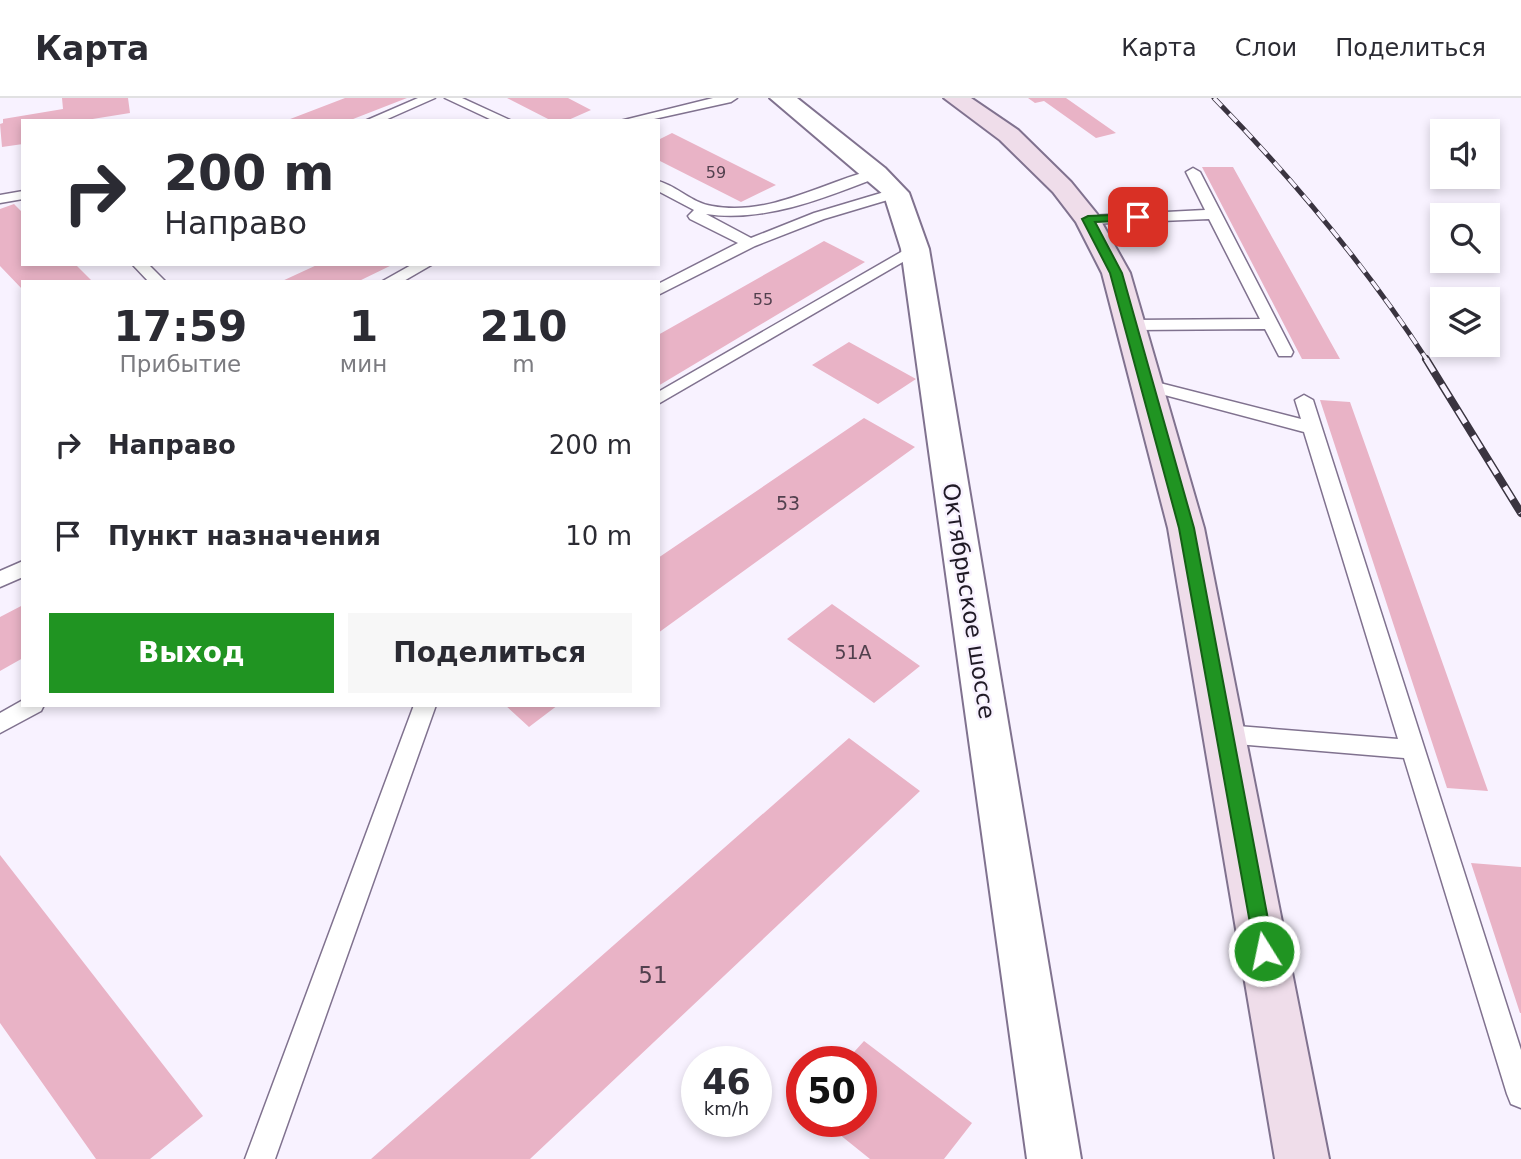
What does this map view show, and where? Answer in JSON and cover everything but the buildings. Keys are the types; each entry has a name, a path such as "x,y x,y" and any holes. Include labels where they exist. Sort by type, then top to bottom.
{"main road":[{"path":"964,99 1009,135 1062,187 1088,219 1116,273 1186,528 1302,1159"}],"street":[{"path":"782,98 886,183"},
{"name":"Октябрьское шоссе","path":"886,183 915,249 1054,1159"}],"lane":[{"path":"376,119 429,98"},
{"path":"451,98 501,119"},
{"path":"635,119 731,98"},
{"path":"1193,172 1284,352"},
{"path":"660,186 707,210 744,213 838,188 886,183"},
{"path":"660,289 750,243 819,216 886,183"},
{"path":"0,199 21,195"},
{"path":"707,210 695,216 750,243"},
{"path":"1088,219 1214,214"},
{"path":"660,398 915,249"},
{"path":"141,266 157,280"},
{"path":"393,280 422,266"},
{"path":"1132,324 1270,324"},
{"path":"1148,385 1312,428"},
{"path":"1304,400 1521,1094"},
{"path":"0,580 21,569"},
{"path":"0,724 30,707"},
{"path":"260,1159 424,707"},
{"path":"1224,734 1413,749"}],"railway":[{"path":"1214,98 1327,224 1379,290 1427,360"},
{"path":"1426,359 1521,513"}],"route":[{"path":"1138,217 1088,219 1116,273 1186,528 1264,951"}]}
